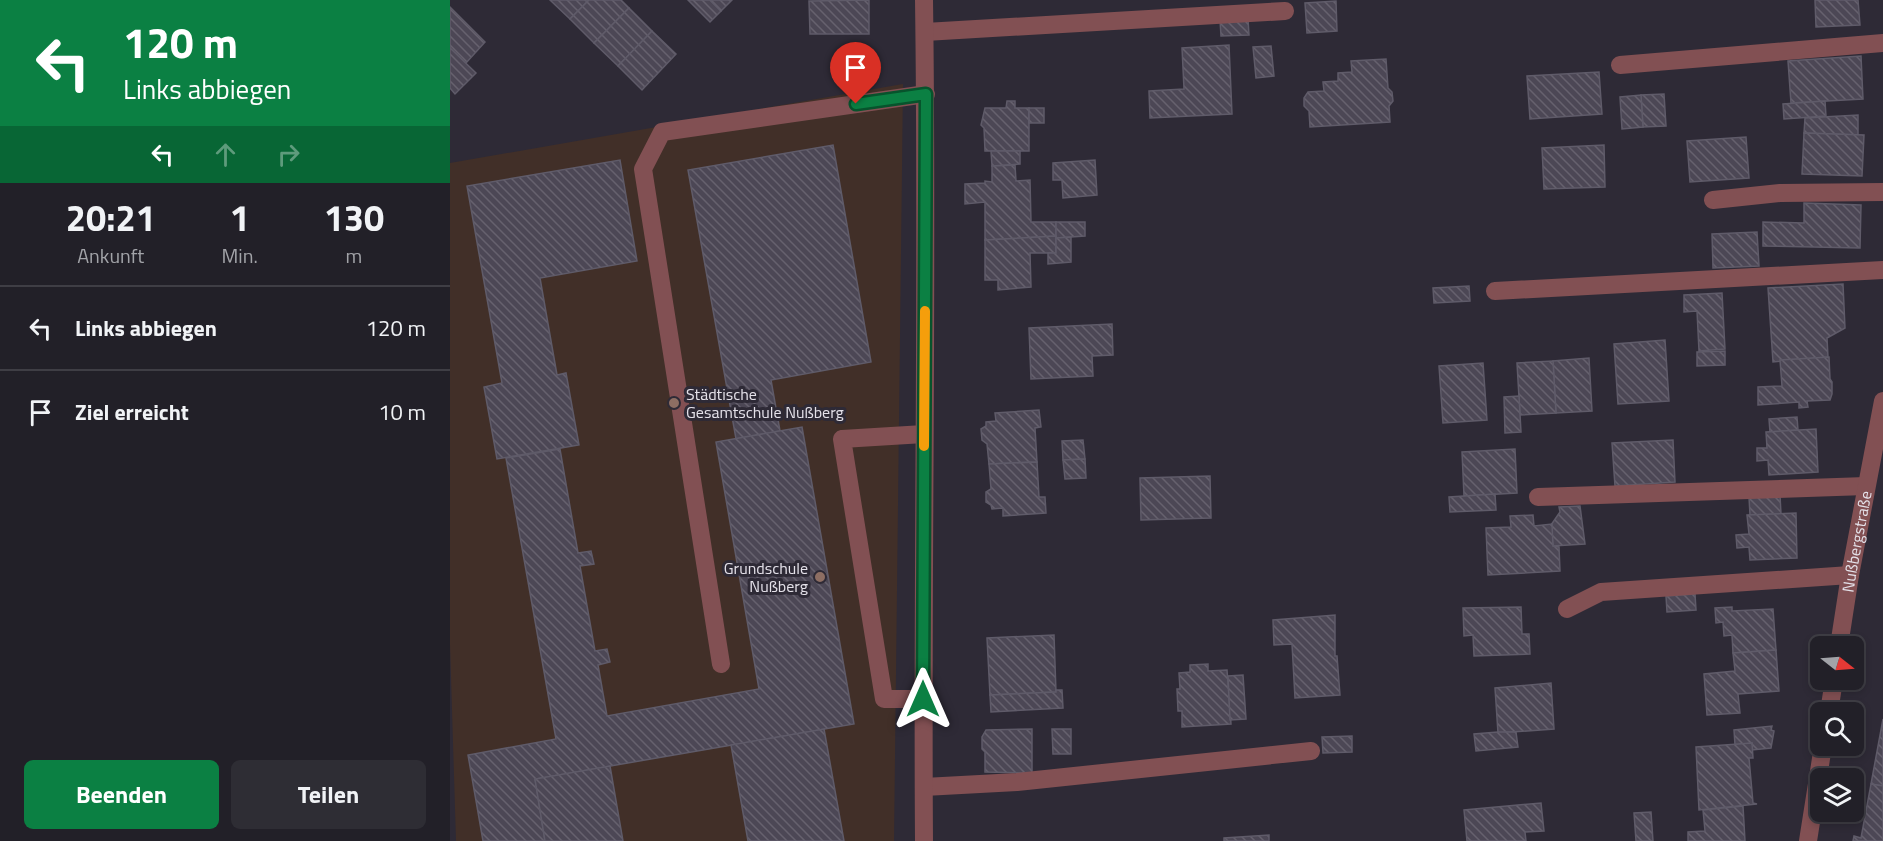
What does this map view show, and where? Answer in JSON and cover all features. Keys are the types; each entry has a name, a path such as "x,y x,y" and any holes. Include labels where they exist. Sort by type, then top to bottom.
{"street":[{"path":"924,0 926,94 924,841"},
{"path":"925,32 1285,11"},
{"path":"1620,65 1883,43"},
{"path":"721,664 643,169 662,132 926,94"},
{"path":"1713,200 1780,192 1883,192"},
{"path":"1495,291 1883,270"},
{"name":"Nußbergstraße","path":"1841,636 1883,401"},
{"path":"923,699 884,699 842,439 924,434"},
{"path":"1538,497 1866,486"},
{"path":"1567,609 1600,592 1850,575"},
{"path":"924,787 1017,782 1311,751"},
{"path":"1808,841 1821,756"}],"shaded area":[{"name":"Städtische Gesamtschule Nußberg","path":"903,84 894,841 456,841 450,644 450,163"}],"building":[{"path":"550,0 589,0 570,19"},
{"path":"589,0 621,0 629,8 594,43 570,19"},
{"path":"688,0 710,0 721,11 710,22"},
{"path":"710,0 732,0 721,11"},
{"path":"869,0 869,34 810,34 809,1"},
{"path":"1815,0 1858,0 1860,25 1816,27"},
{"path":"1336,1 1337,31 1307,33 1305,3"},
{"path":"450,7 485,42 466,63 450,48"},
{"path":"629,8 652,31 618,66 594,43"},
{"path":"1248,19 1249,35 1221,36 1220,20"},
{"path":"652,31 676,54 642,90 618,66"},
{"path":"1229,45 1232,114 1150,118 1149,91 1184,89 1182,48"},
{"path":"1271,46 1274,76 1256,78 1253,47"},
{"path":"450,48 476,73 455,94 450,88"},
{"path":"1861,56 1863,99 1791,103 1788,61"},
{"path":"1386,59 1388,88 1392,92 1393,101 1389,106 1390,122 1310,127 1309,111 1304,106 1304,98 1308,92 1324,91 1323,82 1338,81 1338,73 1352,72 1351,61"},
{"path":"1599,72 1602,114 1530,119 1527,76"},
{"path":"1664,94 1666,126 1643,127 1641,95"},
{"path":"1641,95 1643,127 1622,129 1620,97"},
{"path":"1007,101 1015,101 1015,108 1029,108 1029,151 985,151 984,128 981,125 985,108 1006,108"},
{"path":"1825,101 1826,116 1784,119 1783,104"},
{"path":"1029,108 1044,108 1044,123 1029,123"},
{"path":"1858,115 1858,135 1804,133 1805,118"},
{"path":"1804,133 1864,135 1862,176 1802,174"},
{"path":"1746,137 1749,178 1690,182 1687,141"},
{"path":"833,145 871,362 771,380 780,431 736,439 688,170"},
{"path":"1604,145 1605,187 1544,189 1542,148"},
{"path":"991,151 1020,151 1020,164 992,166"},
{"path":"620,160 637,261 540,278 557,375 566,373 579,445 497,459 484,387 502,383 467,186"},
{"path":"1095,160 1097,195 1063,198 1062,180 1053,180 1053,163"},
{"path":"1015,165 1016,181 1030,180 1031,222 1056,222 1056,236 985,240 985,202 965,204 965,184 992,182 992,166"},
{"path":"1804,203 1861,205 1860,248 1763,246 1763,222 1804,223"},
{"path":"1056,222 1085,222 1085,236 1056,238"},
{"path":"1757,232 1759,266 1713,268 1712,234"},
{"path":"1056,236 1056,253 1030,253 1031,287 998,290 998,280 985,280 985,240"},
{"path":"1071,237 1071,262 1048,264 1048,253 1056,253 1056,238"},
{"path":"1843,284 1845,328 1827,338 1828,357 1773,362 1768,288"},
{"path":"1469,286 1470,301 1434,303 1433,288"},
{"path":"1722,293 1725,349 1699,351 1697,311 1684,312 1684,295"},
{"path":"1112,324 1113,355 1092,356 1093,376 1031,379 1029,328"},
{"path":"1665,340 1669,401 1618,404 1614,344"},
{"path":"1725,351 1725,365 1697,366 1697,352"},
{"path":"1829,357 1832,382 1830,400 1807,401 1808,407 1799,408 1799,402 1758,405 1758,387 1782,386 1780,360"},
{"path":"1589,358 1592,411 1556,413 1553,361"},
{"path":"1553,361 1556,413 1520,415 1517,363"},
{"path":"1483,363 1487,420 1443,423 1439,366"},
{"path":"1519,396 1521,432 1505,433 1504,397"},
{"path":"1039,410 1041,427 1035,428 1037,462 989,464 987,444 982,440 981,429 986,426 986,422 996,421 995,413"},
{"path":"1797,417 1798,430 1770,432 1769,419"},
{"path":"802,427 854,724 535,779 545,841 483,841 468,755 556,739 506,458 560,449 578,553 591,551 594,564 580,566 595,651 607,649 610,662 598,665 607,716 759,689 716,442"},
{"path":"1816,429 1818,472 1769,475 1768,460 1757,461 1757,448 1767,448 1766,432"},
{"path":"1083,440 1085,459 1063,460 1062,441"},
{"path":"1673,440 1675,482 1615,486 1612,443"},
{"path":"1515,449 1517,493 1464,496 1462,452"},
{"path":"1085,459 1086,478 1065,479 1063,460"},
{"path":"1037,462 1039,497 1045,497 1046,513 1003,516 1003,508 992,509 991,505 986,502 986,492 991,489 989,464"},
{"path":"1210,476 1211,518 1141,520 1140,478"},
{"path":"1495,494 1496,510 1450,512 1449,497"},
{"path":"1780,495 1781,514 1750,515 1749,497"},
{"path":"1580,506 1585,544 1553,546 1551,525 1560,512 1559,507"},
{"path":"1796,513 1797,558 1750,560 1749,547 1737,548 1736,535 1749,534 1747,515"},
{"path":"1533,515 1534,526 1552,524 1553,546 1559,547 1560,571 1488,575 1486,528 1511,527 1510,516"},
{"path":"1695,594 1696,610 1667,612 1666,596"},
{"path":"1521,607 1522,634 1529,634 1530,654 1474,656 1473,635 1464,636 1463,608"},
{"path":"1732,607 1732,611 1773,609 1776,650 1733,653 1732,635 1724,636 1723,622 1716,623 1715,608"},
{"path":"1335,615 1335,656 1337,656 1340,695 1295,698 1292,644 1274,645 1273,620"},
{"path":"1054,635 1056,692 990,695 987,638"},
{"path":"1776,650 1779,691 1738,694 1740,713 1707,715 1704,674 1735,671 1733,653"},
{"path":"1208,664 1208,671 1227,670 1231,724 1182,727 1182,711 1178,711 1179,673 1190,672 1190,665"},
{"path":"1243,675 1246,719 1230,720 1228,676"},
{"path":"1551,683 1554,729 1498,733 1495,688"},
{"path":"1056,690 1062,690 1063,708 991,712 990,695 1056,692"},
{"path":"1883,719 1883,786 1871,784"},
{"path":"1772,726 1771,730 1774,731 1771,748 1752,750 1752,743 1735,745 1734,730"},
{"path":"824,729 844,841 748,841 731,745"},
{"path":"1032,729 1032,773 985,772 982,737 986,730"},
{"path":"1052,729 1071,729 1071,754 1053,754"},
{"path":"1516,732 1518,747 1476,751 1474,734"},
{"path":"1352,736 1352,752 1323,753 1322,737"},
{"path":"1752,743 1753,758 1749,758 1753,803 1757,804 1699,810 1696,747"},
{"path":"610,766 623,841 545,841 535,779"},
{"path":"1871,784 1883,786 1883,841 1853,841 1854,836 1861,838"},
{"path":"1541,803 1544,831 1525,832 1526,841 1467,841 1464,810"},
{"path":"1743,806 1745,841 1688,841 1688,832 1705,831 1703,810"},
{"path":"1651,812 1653,841 1636,841 1634,813"},
{"path":"1269,835 1269,841 1224,841 1224,838"}],"slow traffic":[{"path":"924,446 925,311"}],"place":[{"name":"Städtische Gesamtschule Nußberg","path":"674,403"},
{"name":"Grundschule Nußberg","path":"820,577"}],"route":[{"path":"856,104 926,94 923,699"}]}
